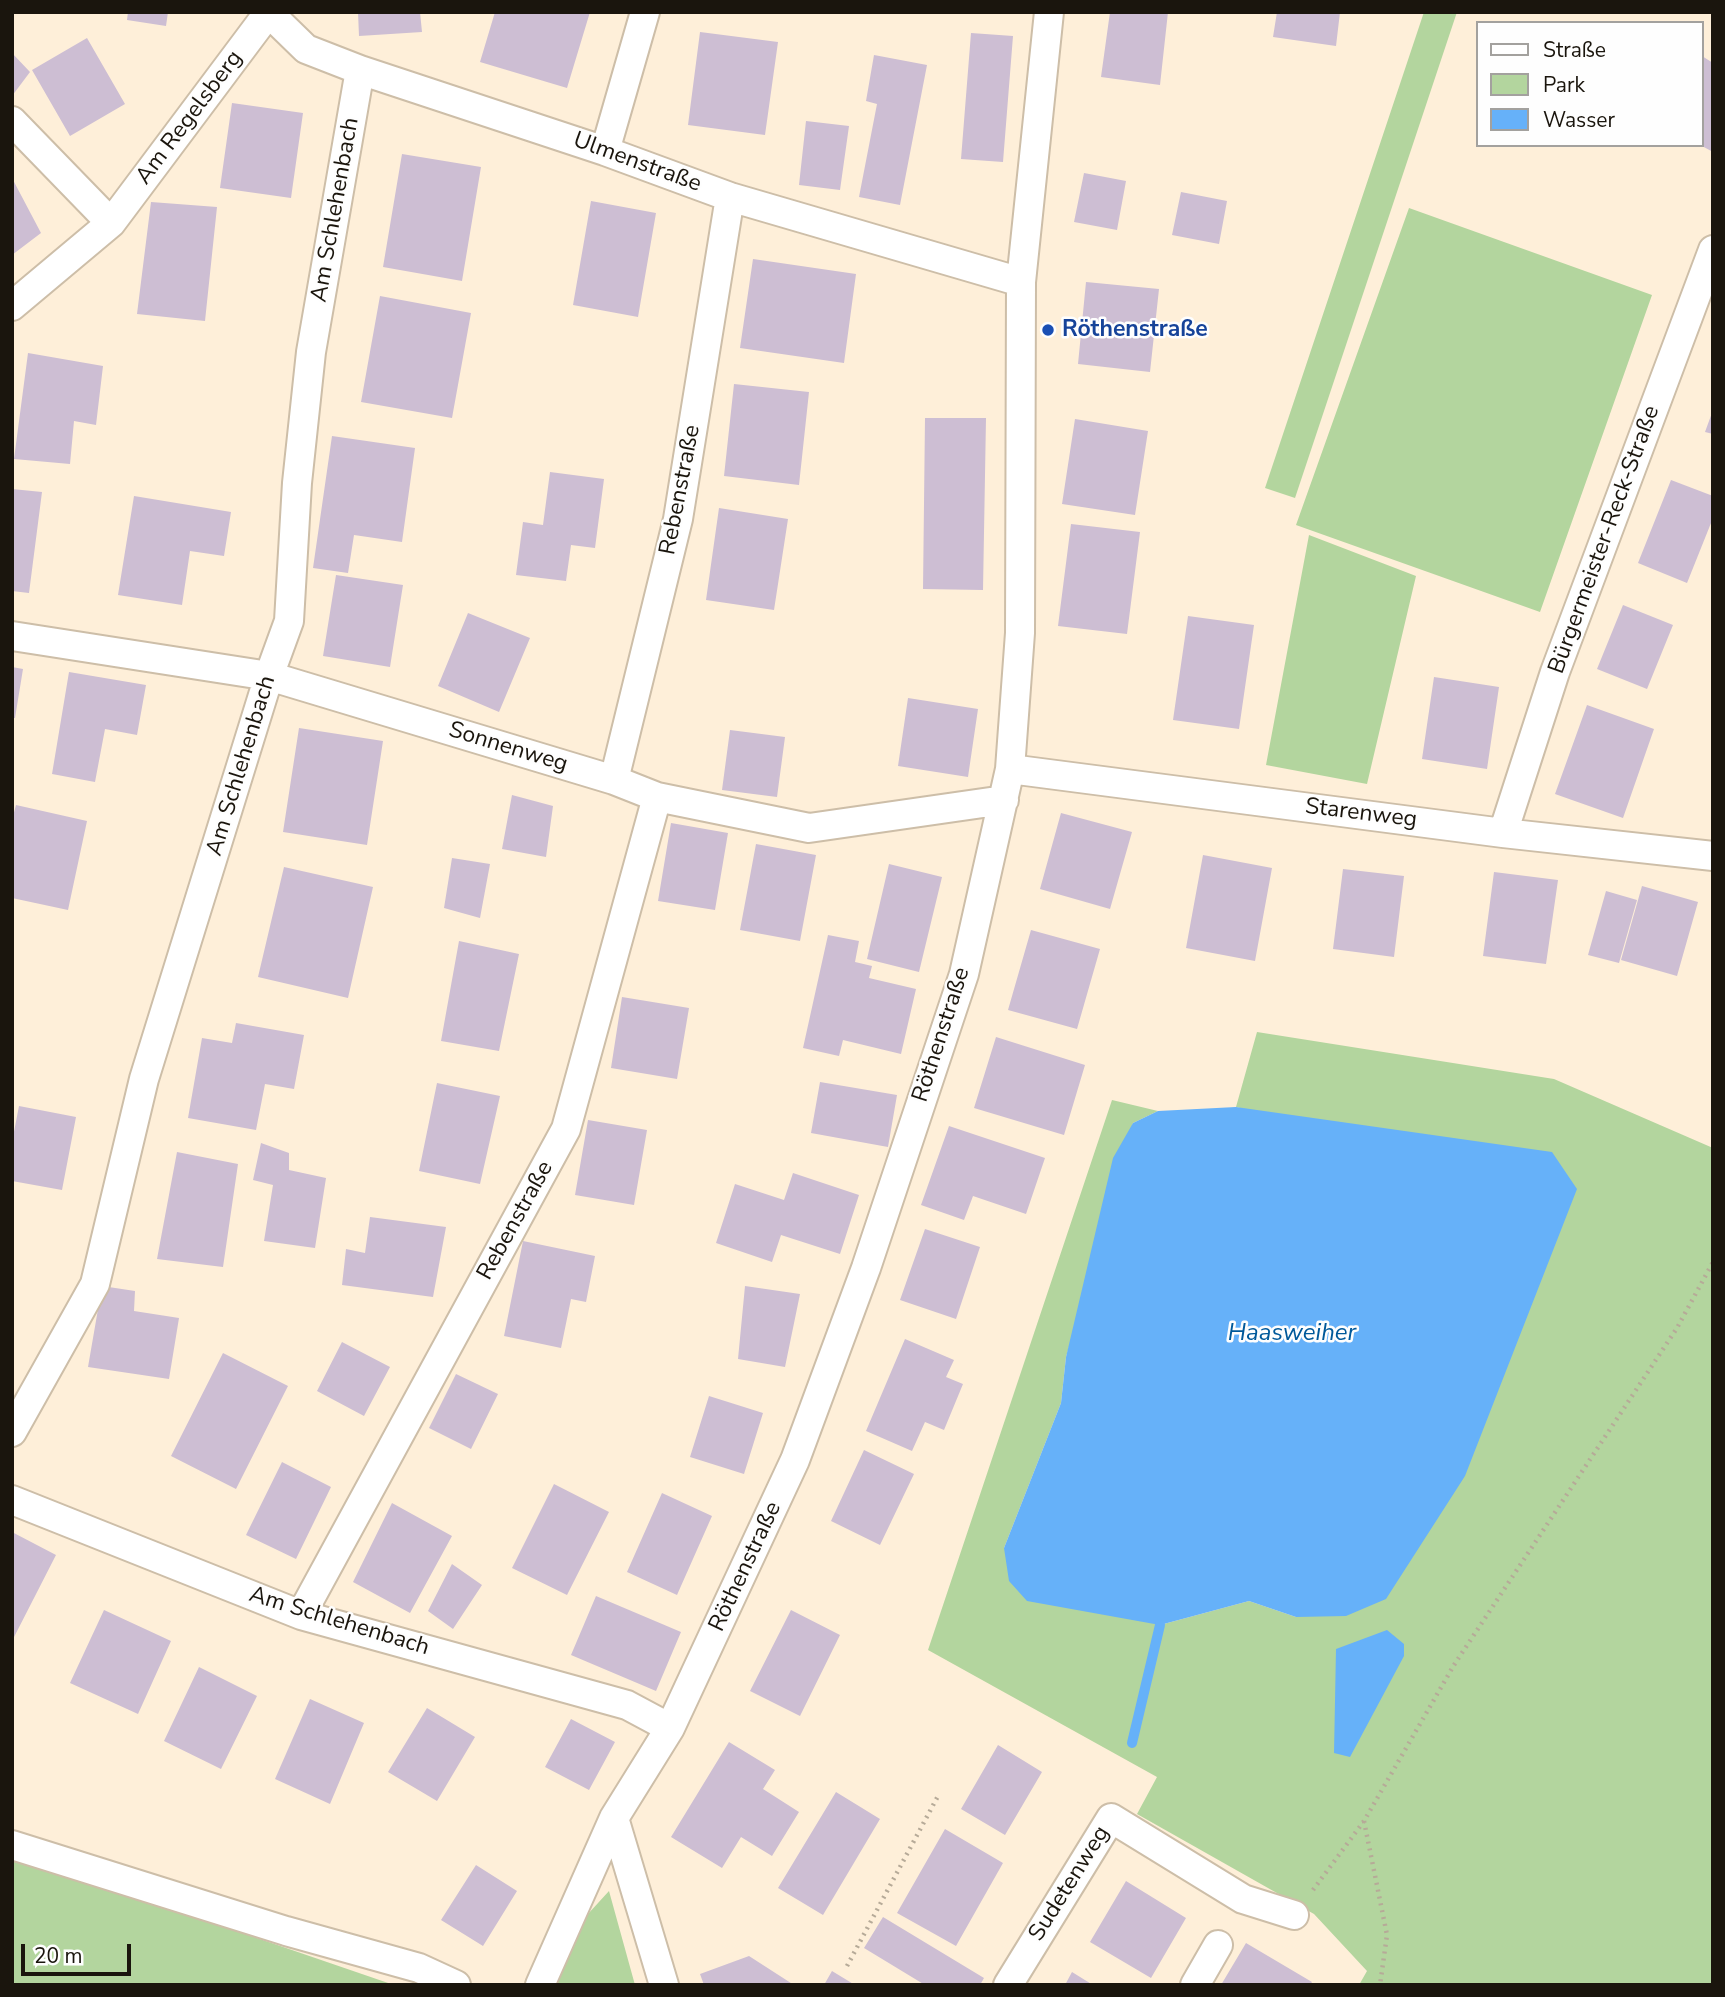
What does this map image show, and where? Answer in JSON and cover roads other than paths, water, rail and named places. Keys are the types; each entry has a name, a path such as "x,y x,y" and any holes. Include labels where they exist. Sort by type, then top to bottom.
{"street":[{"name":"Ulmenstraße","path":"269,12 306,49 360,70 605,150 730,197 1021,282"},
{"name":"Am Regelsberg","path":"12,306 111,223 269,12"},
{"path":"605,150 645,12"},
{"name":"Röthenstraße","path":"540,1985 614,1818 670,1728 795,1460 866,1268 964,974 1010,769 1020,633 1021,282 1049,12"},
{"name":"Am Schlehenbach","path":"12,1432 94,1284 144,1079 269,677 289,621 297,483 312,352 360,70"},
{"path":"12,121 111,223"},
{"name":"Rebenstraße","path":"614,780 678,519 730,197"},
{"name":"Bürgermeister-Reck-Straße","path":"1503,833 1555,672 1713,250"},
{"name":"Sonnenweg","path":"12,636 269,677 614,780 657,797 809,828 1004,800"},
{"name":"Starenweg","path":"1010,769 1503,833 1713,856"},
{"name":"Rebenstraße","path":"301,1615 566,1129 657,797"},
{"name":"Am Schlehenbach","path":"12,1500 301,1615 627,1705 670,1728"},
{"path":"614,1818 664,1985"},
{"name":"Sudetenweg","path":"1007,1985 1111,1818 1243,1899 1294,1915"},
{"path":"12,1845 286,1931 419,1968 456,1985"},
{"path":"1195,1985 1218,1945"}],"water":[{"name":"Haasweiher","path":"1236,1107 1552,1152 1577,1189 1465,1476 1386,1599 1346,1616 1296,1617 1249,1601 1160,1625 1027,1601 1009,1581 1004,1548 1061,1403 1066,1357 1113,1158 1133,1123 1158,1111"},
{"path":"1387,1630 1404,1644 1404,1656 1350,1757 1334,1753 1336,1649"}],"waterway":[{"path":"1132,1743 1160,1625"}],"place":[{"name":"Röthenstraße","path":"1048,330"}]}
